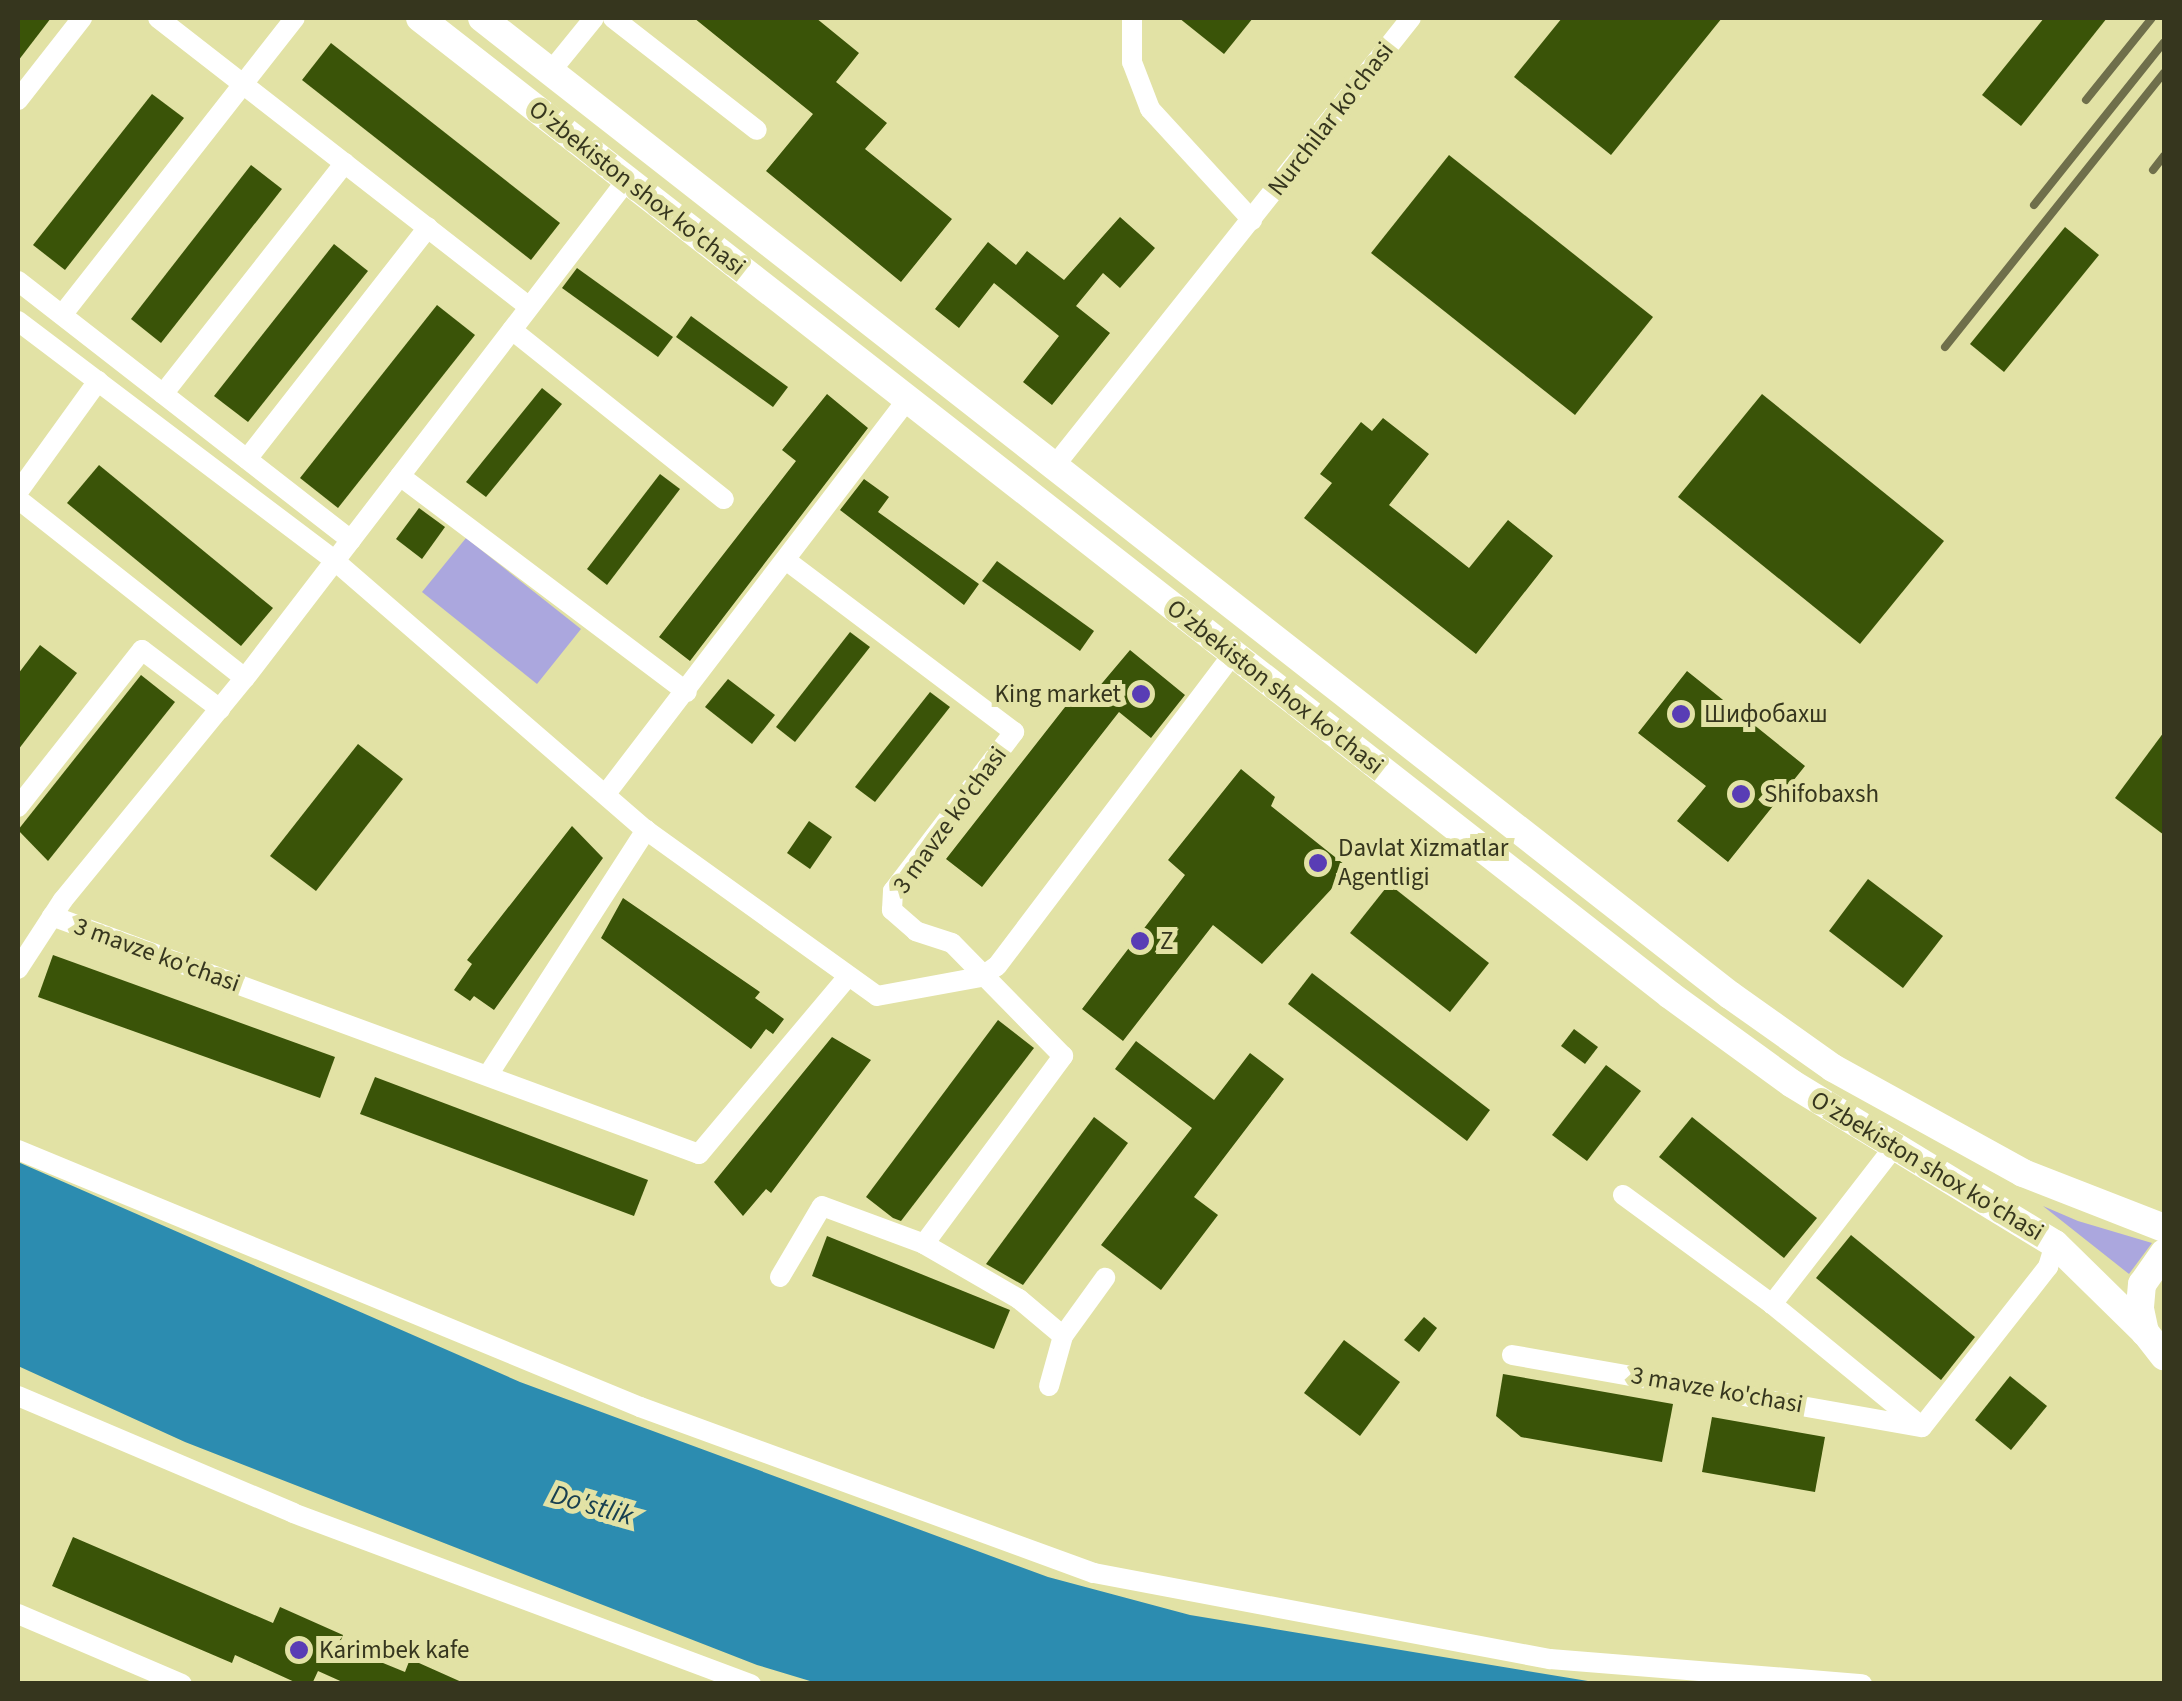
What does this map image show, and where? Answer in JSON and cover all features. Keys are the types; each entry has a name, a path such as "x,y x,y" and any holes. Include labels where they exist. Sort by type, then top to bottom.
{"main road":[{"name":"O'zbekiston shox ko'chasi","path":"420,18 1670,995 1894,1147 2055,1244 2145,1332 2164,1356"},
{"name":"O'zbekiston shox ko'chasi","path":"482,18 1052,469 1833,1068 2039,1180 2164,1228"},
{"path":"2145,1332 2142,1284 2164,1253"}],"street":[{"path":"18,100 82,18"},
{"path":"158,18 530,307"},
{"path":"62,315 295,18"},
{"path":"551,72 594,18"},
{"path":"612,18 757,130"},
{"path":"1132,18 1132,62 1150,109 1252,220"},
{"name":"Nurchilar ko'chasi","path":"1052,469 1412,18"},
{"path":"164,394 345,163"},
{"name":"3 mavze ko'chasi","path":"18,969 52,916 245,678 626,180"},
{"path":"247,459 428,226"},
{"path":"18,281 352,540"},
{"path":"18,320 335,561 608,792 646,830 846,979 887,998 981,976 1005,957 1232,656"},
{"path":"512,330 724,499"},
{"path":"18,492 98,381"},
{"path":"608,792 907,400"},
{"path":"400,476 687,692"},
{"path":"18,499 245,678"},
{"name":"3 mavze ko'chasi","path":"786,560 1014,732 893,891 892,910 916,932 952,943 981,976 1057,1045 1062,1062 924,1244"},
{"path":"18,807 142,650 220,709"},
{"path":"488,1074 646,830"},
{"name":"3 mavze ko'chasi","path":"52,916 705,1153 846,979"},
{"path":"1772,1304 1894,1147"},
{"path":"18,1150 640,1408 1094,1573 1550,1659 1862,1684"},
{"path":"1624,1195 1772,1304 1922,1427 2048,1267 2055,1244"},
{"path":"780,1277 822,1206 924,1244 1019,1299 1063,1336"},
{"path":"1048,1386 1063,1336 1105,1278"},
{"name":"3 mavze ko'chasi","path":"1512,1355 1922,1427"},
{"path":"18,1396 293,1513 751,1684"},
{"path":"18,1614 182,1684"}],"shaded area":[{"path":"466,538 581,629 537,684 422,592"},
{"path":"2043,1206 2078,1221 2152,1243 2129,1274"}],"water":[{"name":"Do'stlik","path":"18,1162 520,1382 1048,1577 1190,1615 1600,1683 820,1684 757,1665 185,1442 18,1366"}],"building":[{"path":"18,18 51,18 18,61"},
{"path":"694,18 816,18 859,53 836,82 887,123 865,149 952,219 901,282 766,171 813,114"},
{"path":"1179,18 1253,18 1224,54"},
{"path":"1562,18 1722,18 1611,155 1514,77"},
{"path":"2044,18 2107,18 2021,126 1982,95"},
{"path":"331,43 560,223 531,260 302,80"},
{"path":"152,94 184,118 65,270 33,245"},
{"path":"1449,155 1653,317 1575,415 1371,253"},
{"path":"251,165 282,189 161,343 131,319"},
{"path":"1120,217 1155,248 1120,288 1103,273 1076,306 1110,333 1052,405 1023,382 1059,336 994,283 959,328 935,309 988,242 1016,265 1027,251 1064,280"},
{"path":"2065,227 2099,255 2004,372 1970,344"},
{"path":"334,244 368,271 248,422 214,396"},
{"path":"577,268 673,337 658,357 562,288"},
{"path":"437,305 475,335 338,508 300,478"},
{"path":"691,316 788,387 773,407 676,337"},
{"path":"542,388 562,404 486,497 466,482"},
{"path":"827,394 868,428 690,661 659,637 796,461 782,450"},
{"path":"1762,394 1944,541 1860,644 1678,497"},
{"path":"1383,418 1429,454 1389,505 1469,568 1508,520 1553,556 1476,654 1304,518 1332,483 1320,474 1361,422 1372,431"},
{"path":"99,465 273,608 241,646 67,503"},
{"path":"660,474 680,489 607,585 587,569"},
{"path":"864,479 889,497 878,512 979,584 964,605 840,510"},
{"path":"419,508 445,527 422,559 396,539"},
{"path":"997,561 1094,631 1080,651 982,581"},
{"path":"850,632 870,647 795,742 776,727"},
{"path":"40,645 77,673 18,750 18,674"},
{"path":"1130,650 1185,695 1151,738 1119,712 982,887 946,859 1076,693 1087,701"},
{"path":"1687,671 1805,766 1728,862 1677,821 1706,786 1638,733"},
{"path":"141,675 175,702 48,861 18,830"},
{"path":"728,679 775,715 752,744 705,707"},
{"path":"930,692 950,707 875,802 855,787"},
{"path":"2164,732 2164,835 2115,798"},
{"path":"358,744 403,779 316,891 270,856"},
{"path":"1241,769 1275,797 1271,806 1350,869 1262,964 1213,925 1123,1041 1082,1009 1185,875 1168,860"},
{"path":"809,821 832,837 810,869 787,853"},
{"path":"572,826 603,858 494,1010 474,996 470,1001 454,990 472,964 467,960"},
{"path":"1868,879 1943,936 1903,988 1829,931"},
{"path":"1389,884 1489,963 1450,1012 1350,933"},
{"path":"623,898 760,992 755,998 784,1019 773,1034 766,1029 751,1049 601,938"},
{"path":"53,955 335,1057 320,1098 38,997"},
{"path":"1312,973 1490,1110 1467,1141 1288,1004"},
{"path":"998,1020 1034,1048 901,1221 893,1218 866,1197"},
{"path":"1574,1029 1598,1047 1585,1064 1561,1046"},
{"path":"832,1037 871,1060 771,1193 766,1189 743,1216 714,1182"},
{"path":"1136,1041 1214,1100 1250,1053 1284,1079 1194,1197 1218,1215 1161,1290 1101,1245 1192,1128 1115,1069"},
{"path":"1606,1065 1641,1091 1587,1161 1552,1135"},
{"path":"375,1077 648,1180 634,1216 360,1114"},
{"path":"1094,1117 1128,1143 1023,1285 986,1264"},
{"path":"1692,1117 1817,1218 1784,1258 1659,1157"},
{"path":"1851,1235 1975,1337 1941,1380 1816,1278"},
{"path":"827,1236 1010,1310 994,1349 812,1276"},
{"path":"1424,1317 1437,1328 1419,1352 1404,1340"},
{"path":"1344,1340 1400,1382 1360,1436 1304,1393"},
{"path":"1503,1374 1673,1404 1662,1462 1521,1437 1496,1416"},
{"path":"2010,1376 2047,1406 2011,1450 1975,1420"},
{"path":"1712,1417 1825,1437 1815,1492 1702,1472"},
{"path":"73,1537 273,1623 280,1607 343,1635 339,1645 405,1672 410,1659 466,1684 347,1684 318,1671 312,1684 299,1684 235,1655 232,1663 52,1586"}],"railway":[{"path":"2086,100 2152,18"},
{"path":"2034,205 2164,42"},
{"path":"1945,347 2164,73"},
{"path":"2153,170 2164,156"}],"place":[{"name":"King market","path":"1141,694"},
{"name":"Шифобахш","path":"1681,714"},
{"name":"Shifobaxsh","path":"1741,794"},
{"name":"Davlat Xizmatlar Agentligi","path":"1318,863"},
{"name":"Z","path":"1140,941"},
{"name":"Karimbek kafe","path":"299,1650"}]}
